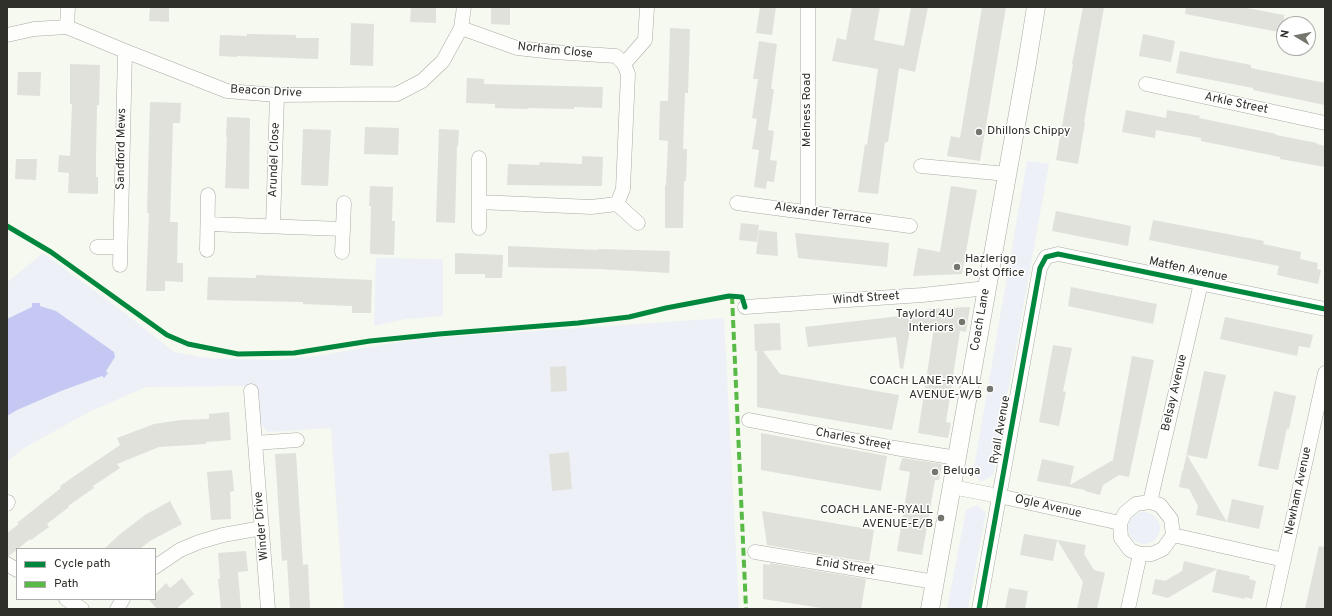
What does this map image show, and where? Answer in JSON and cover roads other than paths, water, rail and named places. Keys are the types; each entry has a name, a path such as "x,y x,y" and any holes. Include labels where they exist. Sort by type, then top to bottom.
{"street":[{"path":"67,27 68,7"},
{"name":"Beacon Drive","path":"7,35 34,29 67,27 227,91 277,95 397,94 422,81 443,61 462,28 464,7"},
{"path":"617,204 623,189 628,74 624,64 645,40 647,7"},
{"name":"Melness Road","path":"808,7 808,212"},
{"name":"Coach Lane","path":"930,609 1036,7"},
{"name":"Norham Close","path":"462,28 517,48 616,56 624,64"},
{"name":"Sandford Mews","path":"120,265 125,51"},
{"name":"Arkle Street","path":"1146,84 1325,123"},
{"name":"Arundel Close","path":"273,226 277,95"},
{"path":"478,228 479,158"},
{"path":"921,166 1007,174"},
{"path":"207,250 208,195"},
{"path":"479,202 591,207 617,204 638,223"},
{"path":"342,252 344,203"},
{"name":"Alexander Terrace","path":"737,203 910,226"},
{"path":"208,224 343,229"},
{"path":"97,247 120,247"},
{"name":"Matfen Avenue","path":"1046,257 1058,254 1325,309"},
{"name":"Ryall Avenue","path":"979,609 1040,268 1046,257"},
{"name":"Belsay Avenue","path":"1150,502 1200,283"},
{"name":"Windt Street","path":"745,307 916,295 987,288"},
{"name":"Newham Avenue","path":"1273,609 1325,373"},
{"name":"Winder Drive","path":"251,391 268,609"},
{"name":"Charles Street","path":"749,420 895,448 957,458"},
{"path":"255,444 297,440"},
{"name":"Ogle Avenue","path":"952,487 1120,523"},
{"path":"1150,502 1160,506 1171,520 1173,535 1163,549 1152,554 1140,554 1130,550 1121,538 1120,523 1124,513 1136,504 1150,502"},
{"path":"156,565 180,550 199,542 223,535 262,528"},
{"path":"1173,535 1284,560"},
{"name":"Enid Street","path":"755,552 935,582"},
{"path":"1128,609 1140,554"},
{"path":"7,564 16,569"},
{"path":"68,600 82,609"},
{"path":"117,609 122,600"}],"water":[{"path":"32,303 40,303 40,306 56,311 114,352 115,357 106,371 108,373 104,378 102,376 61,391 17,410 7,416 7,319 32,307"}],"place":[{"name":"Dhillons Chippy","path":"979,132"},
{"name":"Hazlerigg Post Office","path":"957,267"},
{"name":"Taylord 4U Interiors","path":"962,322"},
{"name":"COACH LANE-RYALL AVENUE-W/B","path":"990,389"},
{"name":"Beluga","path":"935,472"},
{"name":"COACH LANE-RYALL AVENUE-E/B","path":"941,518"}]}
